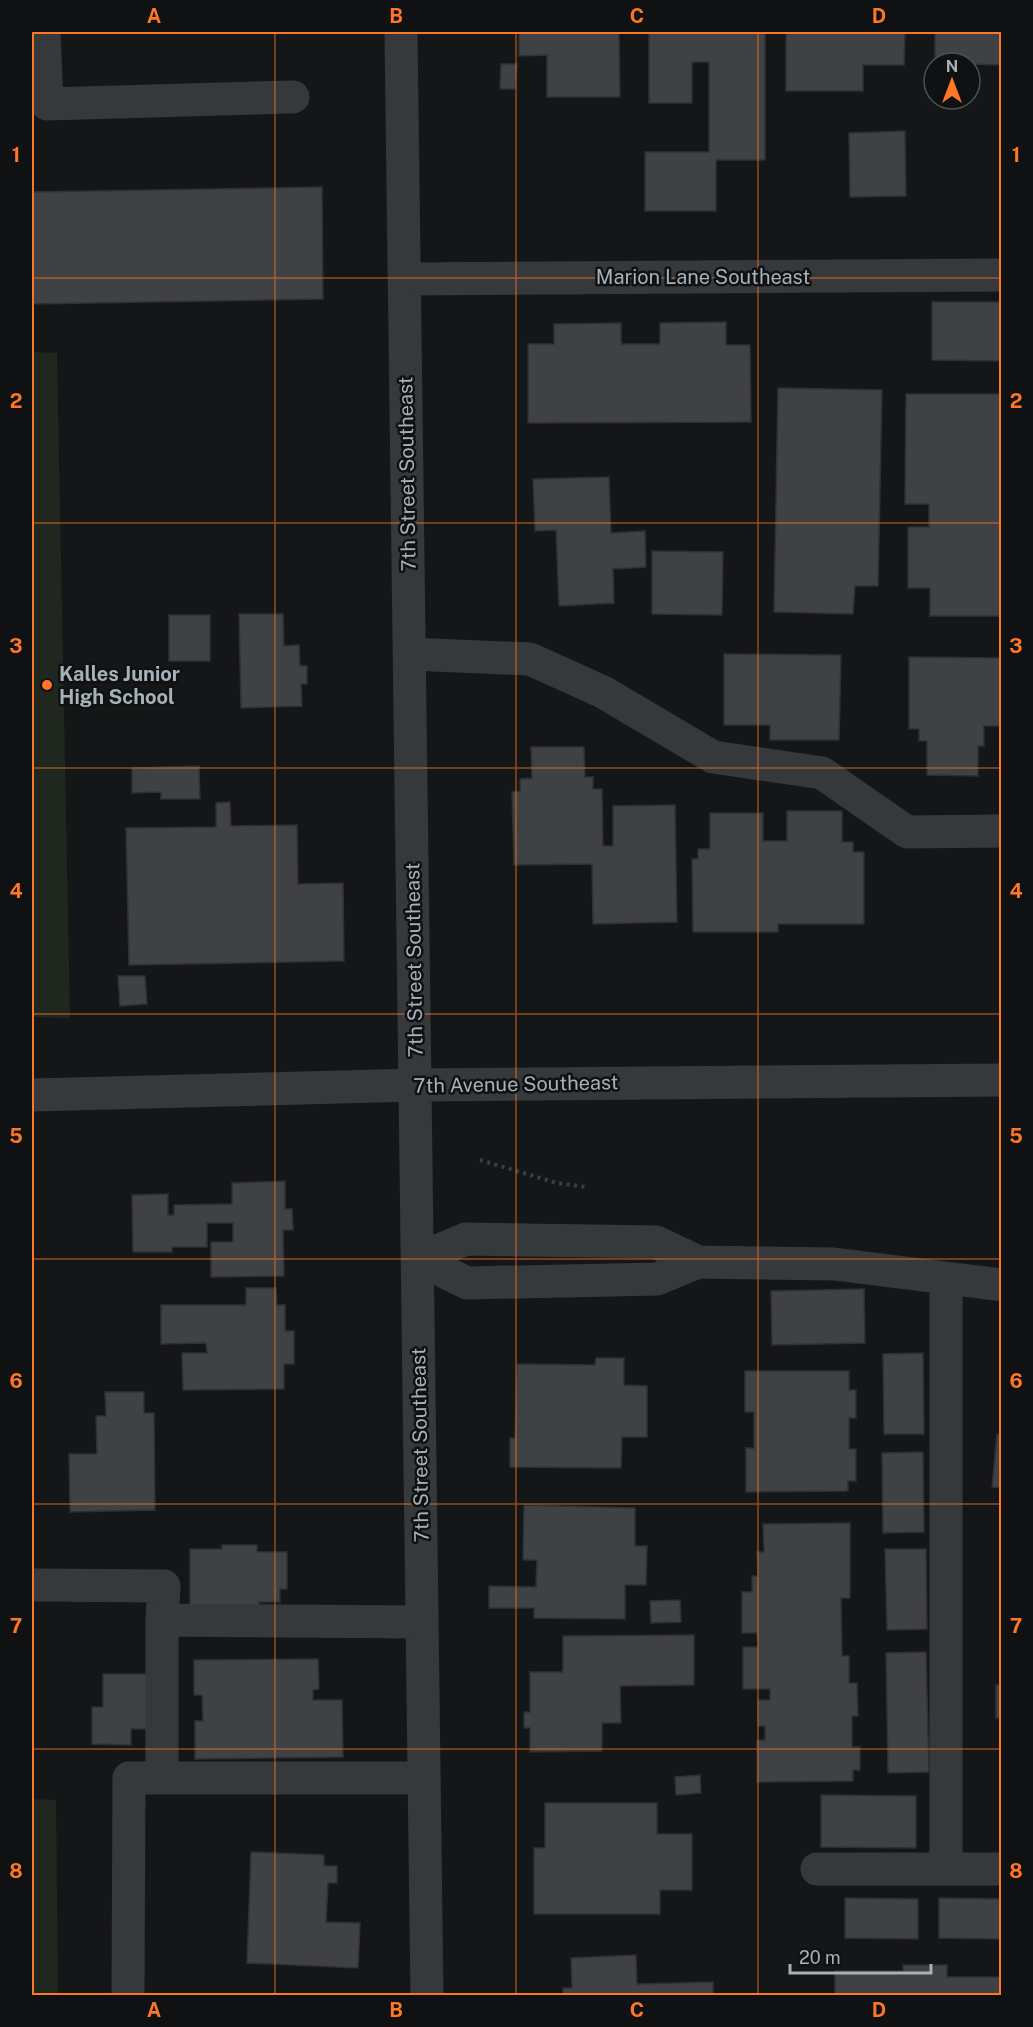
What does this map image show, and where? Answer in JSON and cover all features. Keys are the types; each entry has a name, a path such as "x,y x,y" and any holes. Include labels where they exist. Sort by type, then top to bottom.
{"street":[{"path":"44,32 46,104 293,97"},
{"name":"7th Street Southeast","path":"401,32 427,1995"},
{"name":"Marion Lane Southeast","path":"405,279 1002,275"},
{"path":"410,654 531,659 603,692 713,757 822,772 907,832 1002,831"},
{"name":"7th Avenue Southeast","path":"32,1095 415,1085 1002,1080"},
{"path":"418,1259 466,1239 656,1242 698,1262"},
{"path":"418,1259 467,1282 657,1279 698,1262 834,1264 1002,1286"},
{"path":"946,1280 946,1869"},
{"path":"32,1585 164,1586 162,1778"},
{"path":"162,1620 422,1622"},
{"path":"128,1995 129,1778 424,1778"},
{"path":"817,1869 1002,1869"}],"path":[{"path":"480,1160 557,1183 586,1187"}],"shaded area":[{"name":"Kalles Junior High School","path":"32,352 57,353 70,1018 32,1017"},
{"path":"32,1799 56,1800 58,1995 32,1995"}],"building":[{"path":"519,32 619,32 620,97 547,97 547,55 519,56"},
{"path":"649,32 765,32 765,160 716,160 716,211 645,211 645,152 709,152 709,62 692,62 692,103 649,103"},
{"path":"786,32 905,32 904,65 863,65 863,91 786,91"},
{"path":"935,32 1002,32 1002,65 982,64 982,51 935,51"},
{"path":"501,64 517,64 515,89 500,89"},
{"path":"905,131 906,196 850,197 849,133"},
{"path":"322,187 323,299 32,304 32,192"},
{"path":"932,302 1002,302 1002,361 932,360"},
{"path":"726,322 726,345 750,345 751,422 528,423 528,344 554,344 554,324 621,323 621,344 660,344 660,323"},
{"path":"778,388 882,390 878,586 855,586 853,614 774,612"},
{"path":"906,394 1002,394 1002,616 930,616 930,588 908,588 908,527 929,527 929,504 905,504"},
{"path":"609,477 611,533 645,531 646,567 613,569 614,603 559,606 556,530 535,531 533,479"},
{"path":"652,551 723,552 722,615 652,614"},
{"path":"239,614 283,614 284,646 299,645 300,666 307,666 307,684 301,684 302,706 241,708"},
{"path":"169,615 210,615 210,661 169,661"},
{"path":"724,654 841,655 839,740 770,740 770,725 724,725"},
{"path":"909,657 1002,658 1002,726 984,726 984,746 978,746 978,776 927,775 927,741 919,741 919,729 909,729"},
{"path":"531,747 584,747 585,777 593,777 593,789 602,789 603,846 613,846 613,806 675,805 677,922 593,924 592,864 514,865 512,792 520,791 520,779 532,778"},
{"path":"199,766 200,799 161,799 161,792 132,793 132,768"},
{"path":"230,802 231,826 297,825 298,884 343,883 344,961 129,965 126,828 216,827 216,803"},
{"path":"787,811 842,811 842,842 853,842 853,852 864,852 864,924 778,924 778,932 693,932 692,859 698,859 698,849 710,849 710,813 763,813 763,841 787,841"},
{"path":"118,976 145,976 147,1004 120,1006"},
{"path":"285,1181 285,1209 292,1209 293,1230 283,1230 284,1276 211,1277 211,1242 233,1242 233,1223 207,1223 207,1247 172,1247 172,1252 133,1252 132,1195 168,1194 168,1215 174,1215 174,1205 232,1204 232,1183"},
{"path":"246,1288 276,1288 277,1305 285,1305 285,1331 294,1331 294,1364 284,1364 284,1389 183,1390 182,1353 207,1353 206,1343 161,1344 161,1305 246,1305"},
{"path":"864,1289 865,1343 772,1345 771,1291"},
{"path":"923,1353 924,1434 884,1434 883,1354"},
{"path":"596,1358 624,1358 624,1385 647,1386 647,1437 622,1437 621,1468 510,1467 510,1438 515,1438 517,1364 595,1365"},
{"path":"745,1371 849,1371 849,1390 856,1390 856,1418 849,1418 849,1449 856,1449 856,1481 848,1481 848,1491 746,1492 746,1448 754,1448 754,1412 745,1412"},
{"path":"105,1392 144,1392 144,1413 154,1413 155,1510 70,1512 69,1454 97,1454 96,1416 106,1416"},
{"path":"997,1434 1002,1434 1002,1488 992,1487"},
{"path":"923,1452 924,1532 883,1533 882,1453"},
{"path":"524,1505 635,1508 635,1546 647,1546 646,1585 625,1585 625,1619 534,1618 534,1608 489,1608 489,1586 536,1587 537,1560 523,1560"},
{"path":"850,1523 850,1598 841,1598 842,1656 849,1656 849,1683 857,1683 858,1716 852,1716 852,1747 860,1747 860,1770 853,1770 853,1781 757,1782 757,1740 765,1740 765,1726 758,1726 758,1700 770,1700 770,1689 743,1689 743,1647 758,1647 757,1633 742,1633 742,1592 752,1592 752,1576 758,1576 757,1552 764,1552 763,1524"},
{"path":"222,1545 257,1545 257,1552 287,1552 287,1589 280,1589 280,1602 259,1602 259,1613 190,1608 190,1549 222,1549"},
{"path":"885,1549 926,1549 927,1629 887,1630"},
{"path":"680,1600 681,1622 651,1623 650,1601"},
{"path":"694,1635 694,1685 620,1686 621,1723 602,1723 602,1751 530,1752 530,1728 524,1728 524,1712 530,1712 530,1672 563,1672 563,1636"},
{"path":"926,1652 929,1772 888,1773 886,1653"},
{"path":"318,1659 319,1689 313,1690 313,1700 342,1700 343,1757 195,1759 195,1721 203,1721 202,1695 194,1695 194,1660"},
{"path":"1001,1673 1002,1718 996,1718 996,1685 1001,1685"},
{"path":"103,1674 156,1674 156,1729 131,1729 131,1745 92,1744 92,1707 103,1707"},
{"path":"700,1775 701,1793 676,1795 675,1777"},
{"path":"821,1795 916,1796 916,1848 821,1847"},
{"path":"545,1803 657,1803 657,1834 692,1834 692,1890 660,1890 660,1914 534,1914 534,1848 545,1848"},
{"path":"251,1852 324,1855 324,1866 337,1866 337,1883 328,1883 326,1922 360,1923 358,1968 247,1963"},
{"path":"845,1898 918,1899 918,1939 845,1938"},
{"path":"939,1898 1002,1899 1002,1939 939,1938"},
{"path":"636,1955 637,1984 713,1982 713,1996 563,1996 563,1988 572,1988 571,1958"},
{"path":"903,1965 947,1965 947,1977 1002,1977 1002,1996 835,1996 835,1971 903,1971"}],"place":[{"name":"Kalles Junior High School","path":"47,685"}]}
